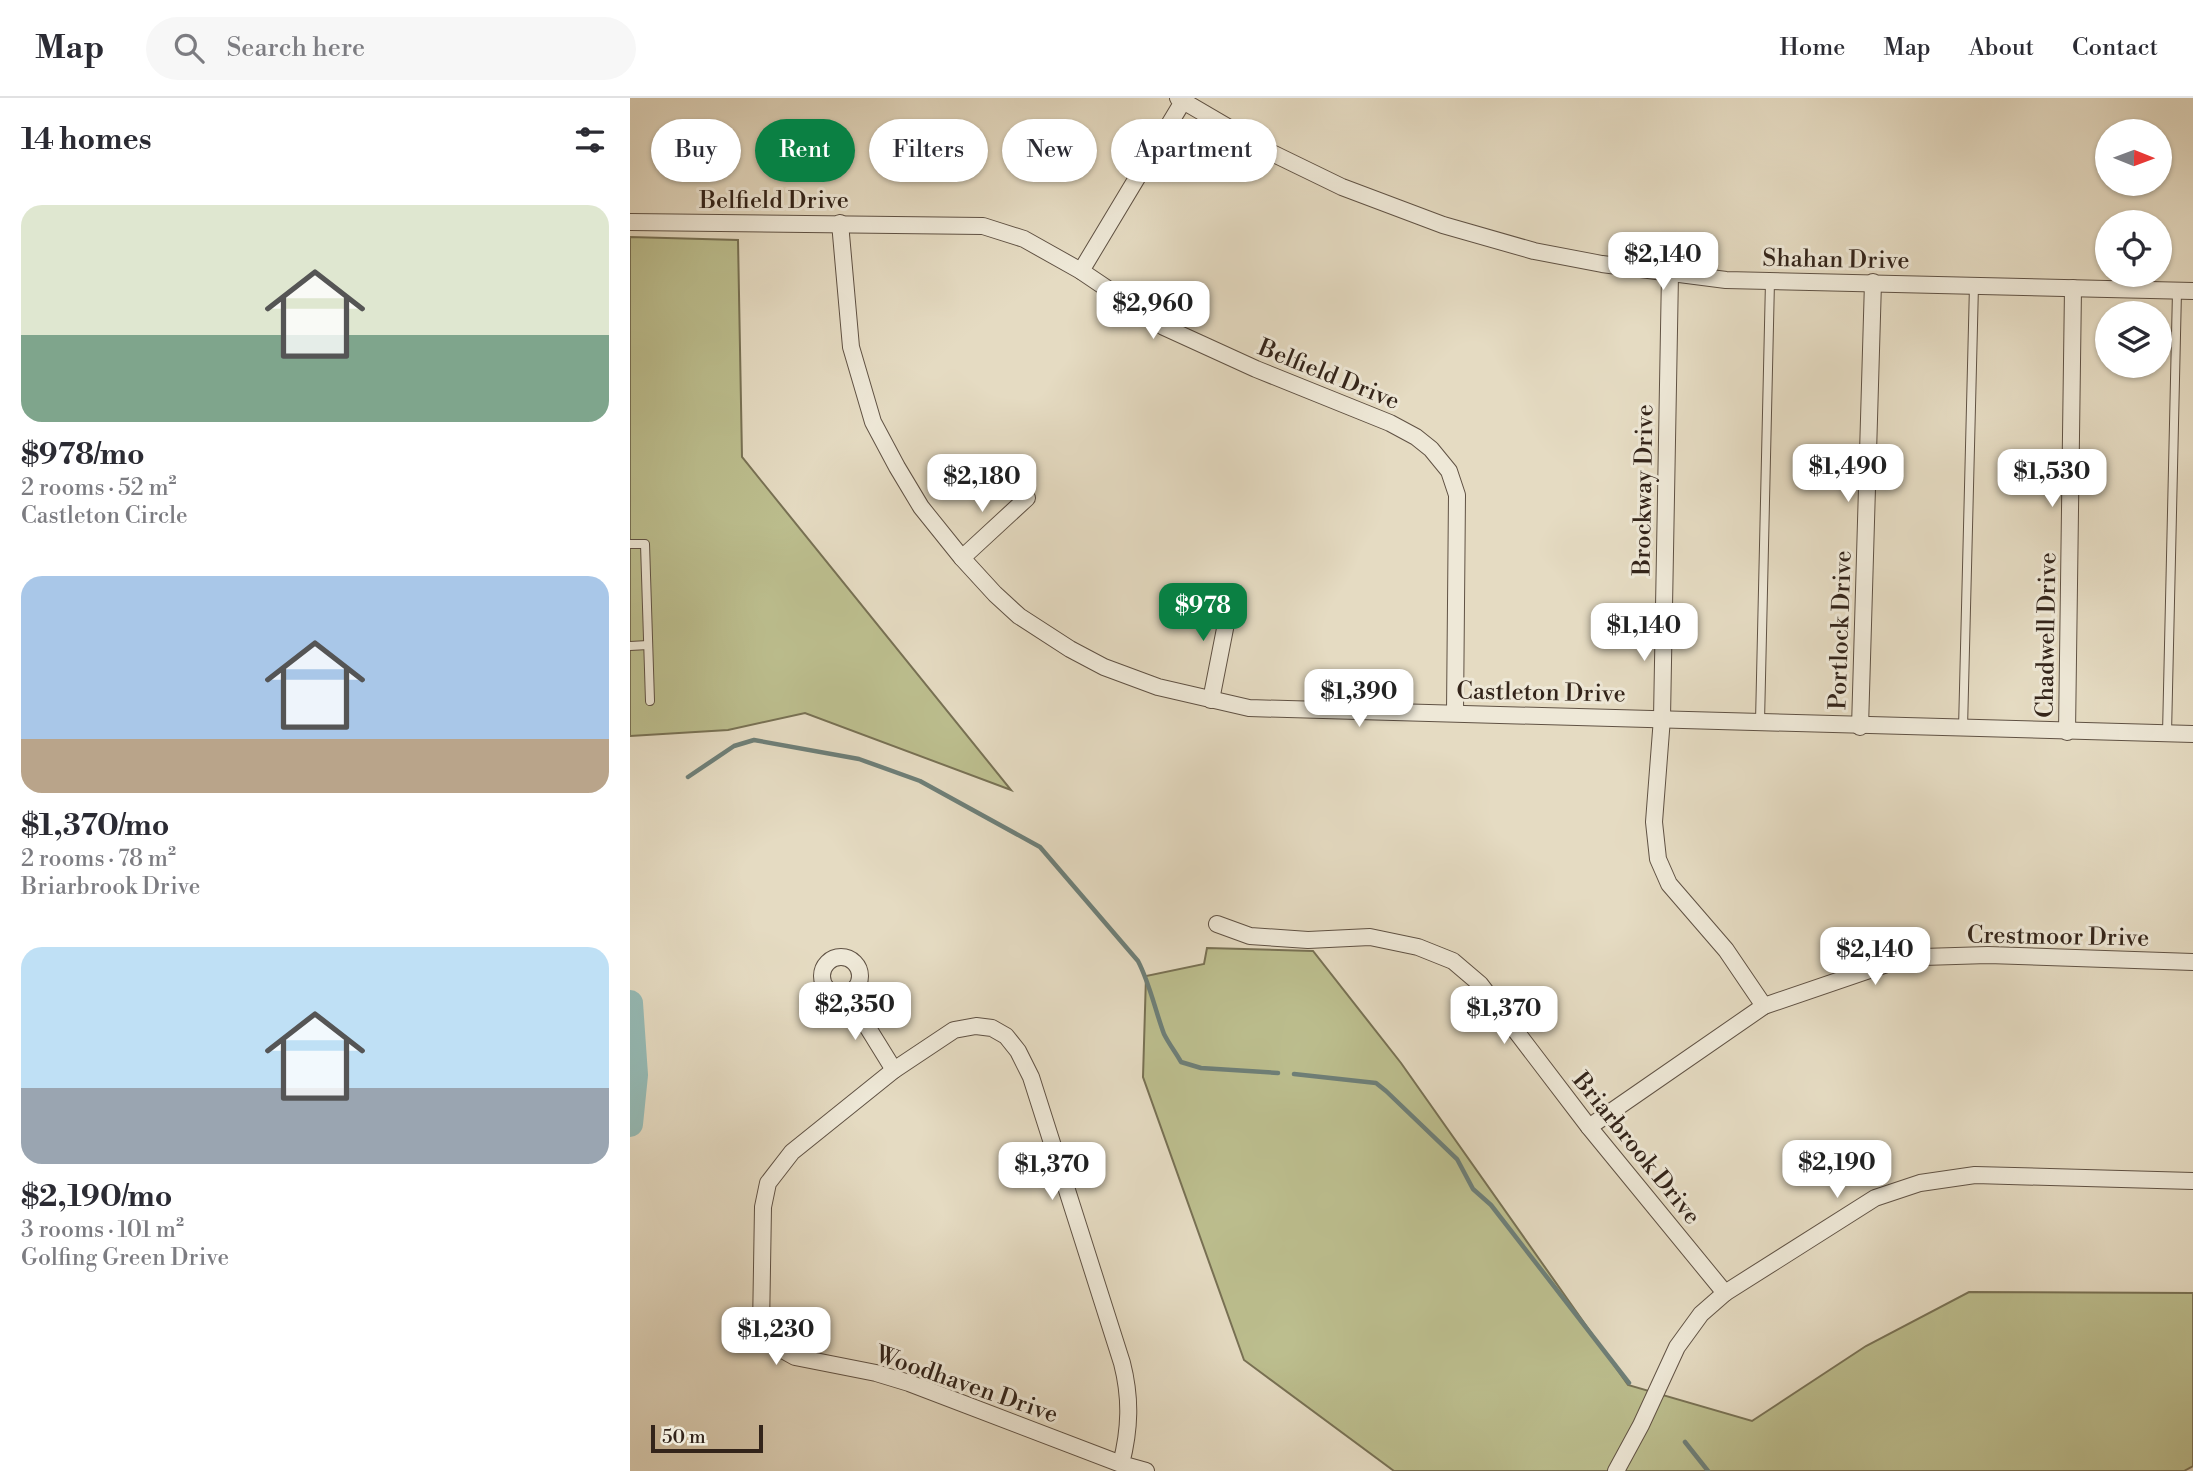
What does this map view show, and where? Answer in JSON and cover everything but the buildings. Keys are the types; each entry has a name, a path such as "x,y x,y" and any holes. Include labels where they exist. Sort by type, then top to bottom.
{"street":[{"path":"1081,271 1182,99"},
{"name":"Shahan Drive","path":"1182,99 1272,153 1342,187 1443,225 1534,251 1670,274 1770,281 2185,291"},
{"name":"Belfield Drive","path":"630,222 983,226 1024,239 1081,271 1164,327 1256,369 1390,422 1432,449 1449,471 1457,495 1455,713"},
{"name":"Castleton Drive","path":"840,223 851,347 873,422 897,467 922,507 962,558 995,594 1020,616 1070,649 1104,667 1158,687 1249,708 1662,718 1860,727 2193,734"},
{"name":"Brockway Drive","path":"1670,274 1662,718 1654,822 1658,859 1669,884 1726,950 1764,1006"},
{"name":"Portlock Drive","path":"1860,727 1873,282"},
{"name":"Chadwell Drive","path":"2067,732 2073,288"},
{"path":"962,558 1027,498"},
{"path":"1211,699 1232,593"},
{"name":"Briarbrook Drive","path":"1217,924 1250,936 1308,940 1370,937 1418,947 1453,961 1480,984 1589,1127 1725,1293"},
{"name":"Crestmoor Drive","path":"1589,1127 1764,1006 1889,963 1923,957 1988,956 2193,962"},
{"path":"847,994 894,1070 954,1030 976,1026 992,1028 1006,1036 1018,1051 1031,1077 1126,1376 1129,1413 1127,1440 1121,1464"},
{"name":"Woodhaven Drive","path":"894,1070 792,1152 768,1182 762,1207 761,1328 777,1347 795,1357 876,1373 909,1383 1121,1464 1146,1471"},
{"path":"1616,1471 1641,1425 1677,1347 1701,1314 1725,1293 1875,1198 1920,1183 1975,1175 2193,1181"}],"lane":[{"path":"1760,722 1770,281"},
{"path":"1963,729 1973,285"},
{"path":"2166,734 2185,291"},
{"path":"630,544 645,544 650,701"},
{"path":"630,646 648,645"}],"green space":[{"path":"630,237 738,240 742,457 1011,790 805,713 728,730 630,736"},
{"path":"1207,948 1313,951 1401,1063 1628,1385 1752,1421 1866,1346 1969,1292 2193,1293 2193,1466 2184,1471 1394,1471 1244,1360 1143,1077 1146,976 1204,964"}],"waterway":[{"path":"688,777 734,746 754,740 859,759 920,781 1040,847 1138,961 1164,1034 1181,1062 1201,1068 1278,1073"},
{"path":"630,1003 635,1075 630,1124"},
{"path":"1294,1074 1376,1083 1386,1091 1457,1159 1473,1189 1491,1205 1629,1383"},
{"path":"1685,1442 1708,1471"}]}
